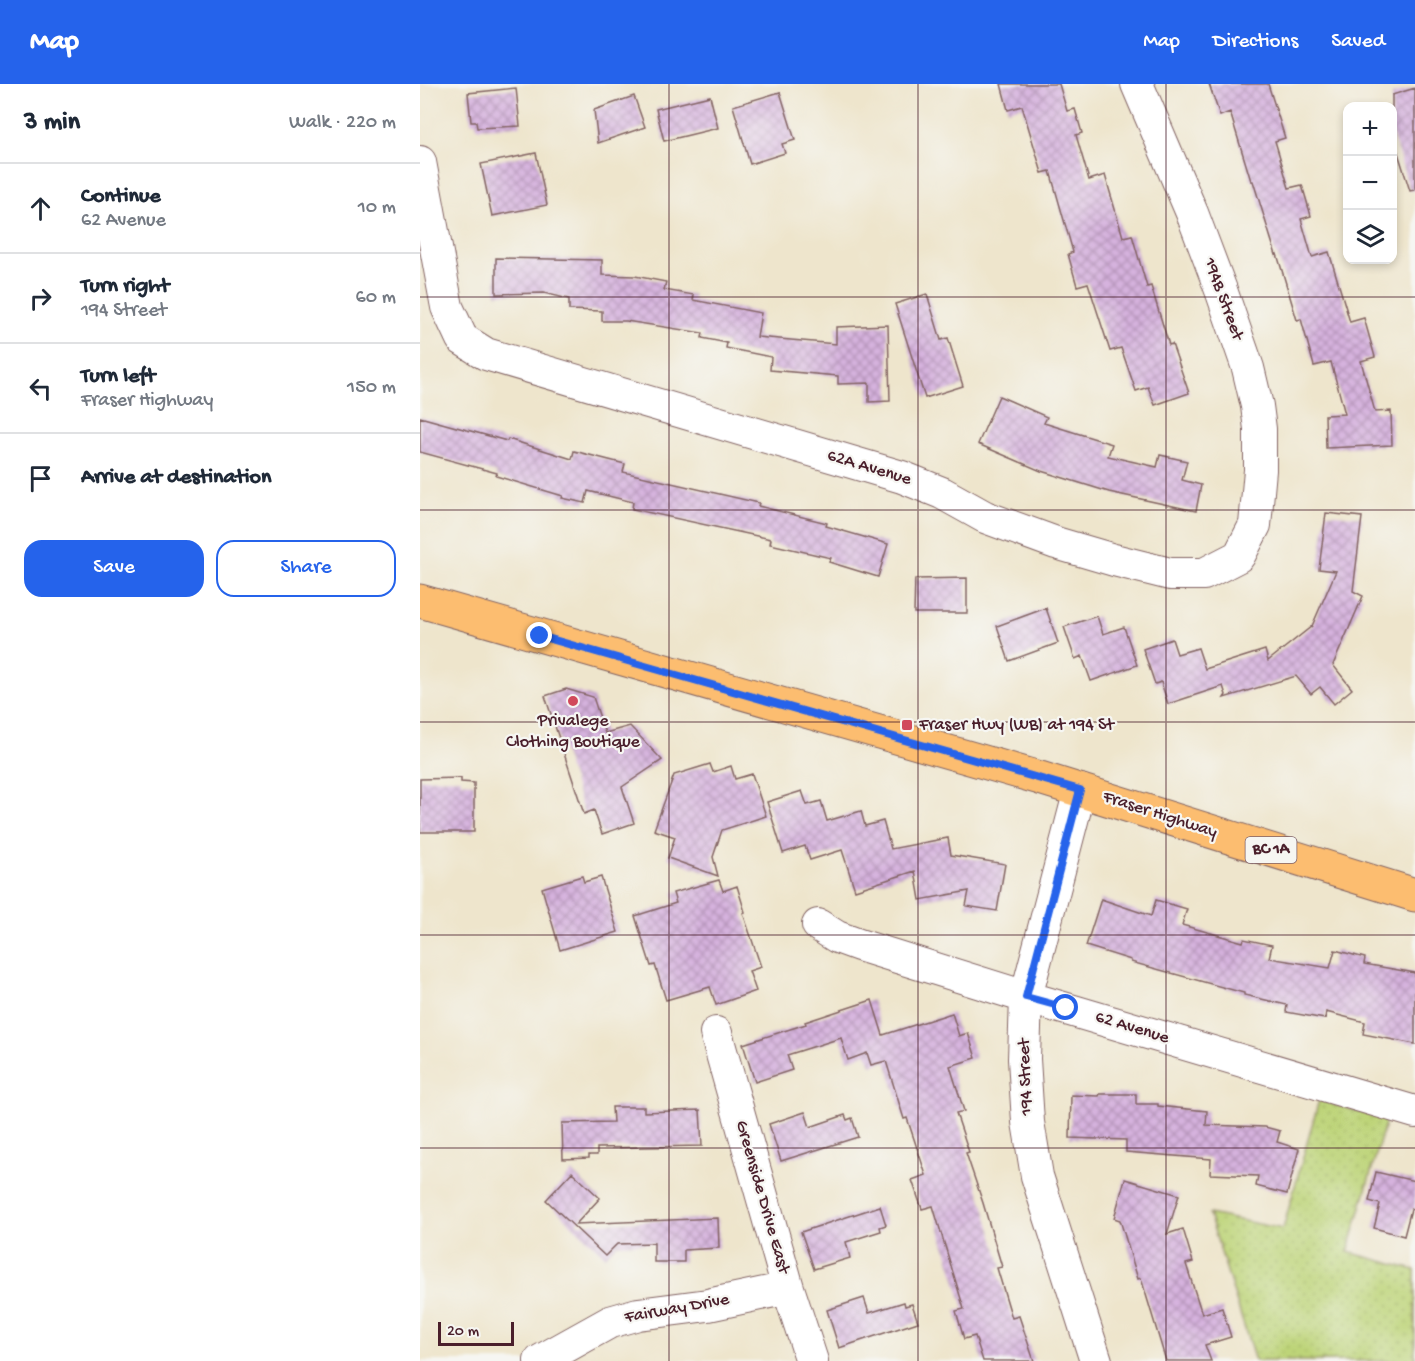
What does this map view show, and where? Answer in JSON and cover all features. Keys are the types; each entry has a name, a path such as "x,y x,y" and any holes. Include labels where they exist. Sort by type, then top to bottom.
{"main road":[{"name":"Fraser Highway","path":"420,601 1080,790 1415,896"}],"street":[{"name":"194B Street","path":"1137,84 1196,224 1248,368 1260,429 1260,470 1255,525"},
{"name":"62A Avenue","path":"420,162 447,308 462,339 486,354 903,477 942,494 985,517 1114,560 1170,574 1204,574 1239,556 1255,525"},
{"name":"194 Street","path":"1080,790 1026,997 1024,1059 1028,1122 1037,1176 1096,1361"},
{"name":"62 Avenue","path":"818,924 837,937 859,945 1415,1112"},
{"name":"Greenside Drive East","path":"716,1033 788,1288 812,1361"},
{"name":"Fairway Drive","path":"540,1361 610,1322 638,1314 708,1305 788,1288"}],"green space":[{"path":"1319,1100 1386,1120 1348,1252 1415,1270 1415,1361 1255,1361 1209,1214 1283,1229"}],"building":[{"path":"1001,84 1059,84 1067,111 1075,109 1082,133 1076,135 1089,180 1105,175 1123,237 1132,235 1147,287 1151,286 1169,345 1172,344 1189,393 1155,405 1148,387 1136,391 1121,348 1110,351 1088,283 1077,286 1068,254 1073,252 1050,171 1042,173 1022,106 1008,110"},
{"path":"1209,84 1268,84 1285,138 1275,141 1289,188 1302,185 1311,216 1301,219 1312,257 1329,252 1350,322 1364,318 1375,357 1361,361 1375,412 1391,411 1392,445 1326,448 1325,415 1345,414 1331,362 1314,366 1301,319 1297,320 1230,112 1220,116"},
{"path":"516,88 520,126 477,128 476,122 471,122 468,93"},
{"path":"1415,88 1415,190 1410,191 1397,150 1397,102 1392,102 1392,95"},
{"path":"780,92 795,140 782,144 785,153 750,164 733,106"},
{"path":"634,96 645,127 598,143 594,110"},
{"path":"710,96 718,128 664,141 656,109"},
{"path":"536,153 547,205 492,216 481,164"},
{"path":"496,258 602,260 602,275 635,276 666,282 664,290 694,295 693,300 761,313 757,337 836,344 836,327 888,325 890,401 869,402 869,383 838,384 838,376 770,370 771,357 726,348 727,343 702,338 703,333 626,321 602,321 602,311 569,310 569,299 544,293 496,294"},
{"path":"927,294 941,340 948,338 963,386 925,398 895,304"},
{"path":"999,396 1047,417 1044,423 1112,444 1108,456 1157,467 1160,455 1187,461 1182,480 1201,485 1196,511 1109,492 1041,471 978,444"},
{"path":"420,417 507,441 508,439 572,459 574,451 625,464 623,472 759,503 758,506 827,523 826,526 888,544 878,577 829,562 831,558 770,544 771,539 632,509 633,502 588,491 585,503 562,498 563,496 496,476 497,473 420,452"},
{"path":"1326,513 1362,517 1353,591 1363,596 1333,665 1352,689 1334,704 1320,687 1311,694 1296,676 1224,698 1226,695 1223,686 1168,704 1161,682 1155,684 1143,649 1172,639 1177,654 1198,648 1205,669 1265,650 1268,661 1312,626 1336,571 1319,569"},
{"path":"967,578 967,613 914,613 915,579"},
{"path":"1046,608 1058,643 1009,661 997,626"},
{"path":"1097,616 1103,634 1124,627 1137,665 1091,681 1082,656 1075,659 1064,627"},
{"path":"566,689 593,697 605,733 630,726 662,760 622,787 634,823 602,834 594,810 584,814 545,696"},
{"path":"710,764 713,772 731,766 735,779 752,774 766,816 722,830 713,857 718,876 668,858 675,837 654,830 674,775"},
{"path":"461,778 461,782 474,783 474,832 420,832 420,779"},
{"path":"802,791 807,805 821,801 827,821 861,811 865,826 883,821 891,849 948,838 951,855 1005,864 997,911 966,906 969,891 920,900 915,871 855,890 842,850 810,860 805,846 783,853 767,802"},
{"path":"582,876 584,882 601,877 618,932 560,950 542,888"},
{"path":"719,880 723,891 737,886 745,912 743,913 761,967 749,971 756,991 716,1005 710,987 666,1000 655,965 651,966 635,916 676,903 673,893"},
{"path":"1101,899 1151,916 1156,900 1187,909 1182,925 1243,942 1244,939 1272,945 1269,958 1330,968 1335,950 1365,958 1364,964 1415,973 1415,1044 1363,1034 1365,1022 1326,1012 1325,1019 1286,1012 1287,1005 1131,962 1131,960 1086,946"},
{"path":"872,1000 883,1035 952,1013 959,1036 968,1033 976,1058 950,1066 964,1111 956,1113 969,1152 966,1153 1002,1267 997,1268 1012,1318 1019,1316 1034,1361 983,1361 975,1336 964,1339 956,1311 964,1309 933,1206 922,1209 912,1180 926,1175 907,1118 904,1119 886,1061 871,1065 867,1053 848,1060 841,1038 787,1055 792,1070 755,1082 743,1044"},
{"path":"1100,1094 1136,1094 1136,1104 1158,1104 1158,1106 1207,1111 1206,1125 1265,1127 1280,1131 1277,1142 1299,1149 1287,1194 1256,1186 1258,1176 1210,1174 1211,1159 1126,1152 1126,1140 1070,1138 1071,1095 1099,1096"},
{"path":"612,1107 644,1107 644,1112 700,1110 702,1146 597,1148 597,1155 589,1155 589,1158 563,1159 562,1123 613,1122"},
{"path":"805,1112 810,1127 845,1115 847,1120 852,1118 858,1137 781,1161 769,1124"},
{"path":"572,1172 600,1198 576,1224 718,1218 719,1248 684,1250 684,1262 654,1262 654,1243 617,1244 605,1256 546,1200"},
{"path":"1376,1172 1415,1181 1415,1210 1411,1209 1404,1236 1374,1228 1380,1204 1369,1201"},
{"path":"1125,1179 1179,1195 1167,1234 1183,1229 1193,1262 1186,1264 1202,1314 1222,1308 1231,1337 1205,1345 1211,1361 1166,1361 1141,1278 1138,1279 1120,1220 1114,1218"},
{"path":"880,1206 886,1225 880,1227 881,1231 846,1242 850,1258 814,1269 801,1232"},
{"path":"864,1298 869,1313 904,1302 905,1306 912,1304 918,1322 839,1348 827,1310"}],"place":[{"name":"Privalege Clothing Boutique","path":"573,701"},
{"name":"Fraser Hwy (WB) at 194 St","path":"907,725"}],"route":[{"path":"540,636 1080,790 1026,997 1066,1008"}]}
